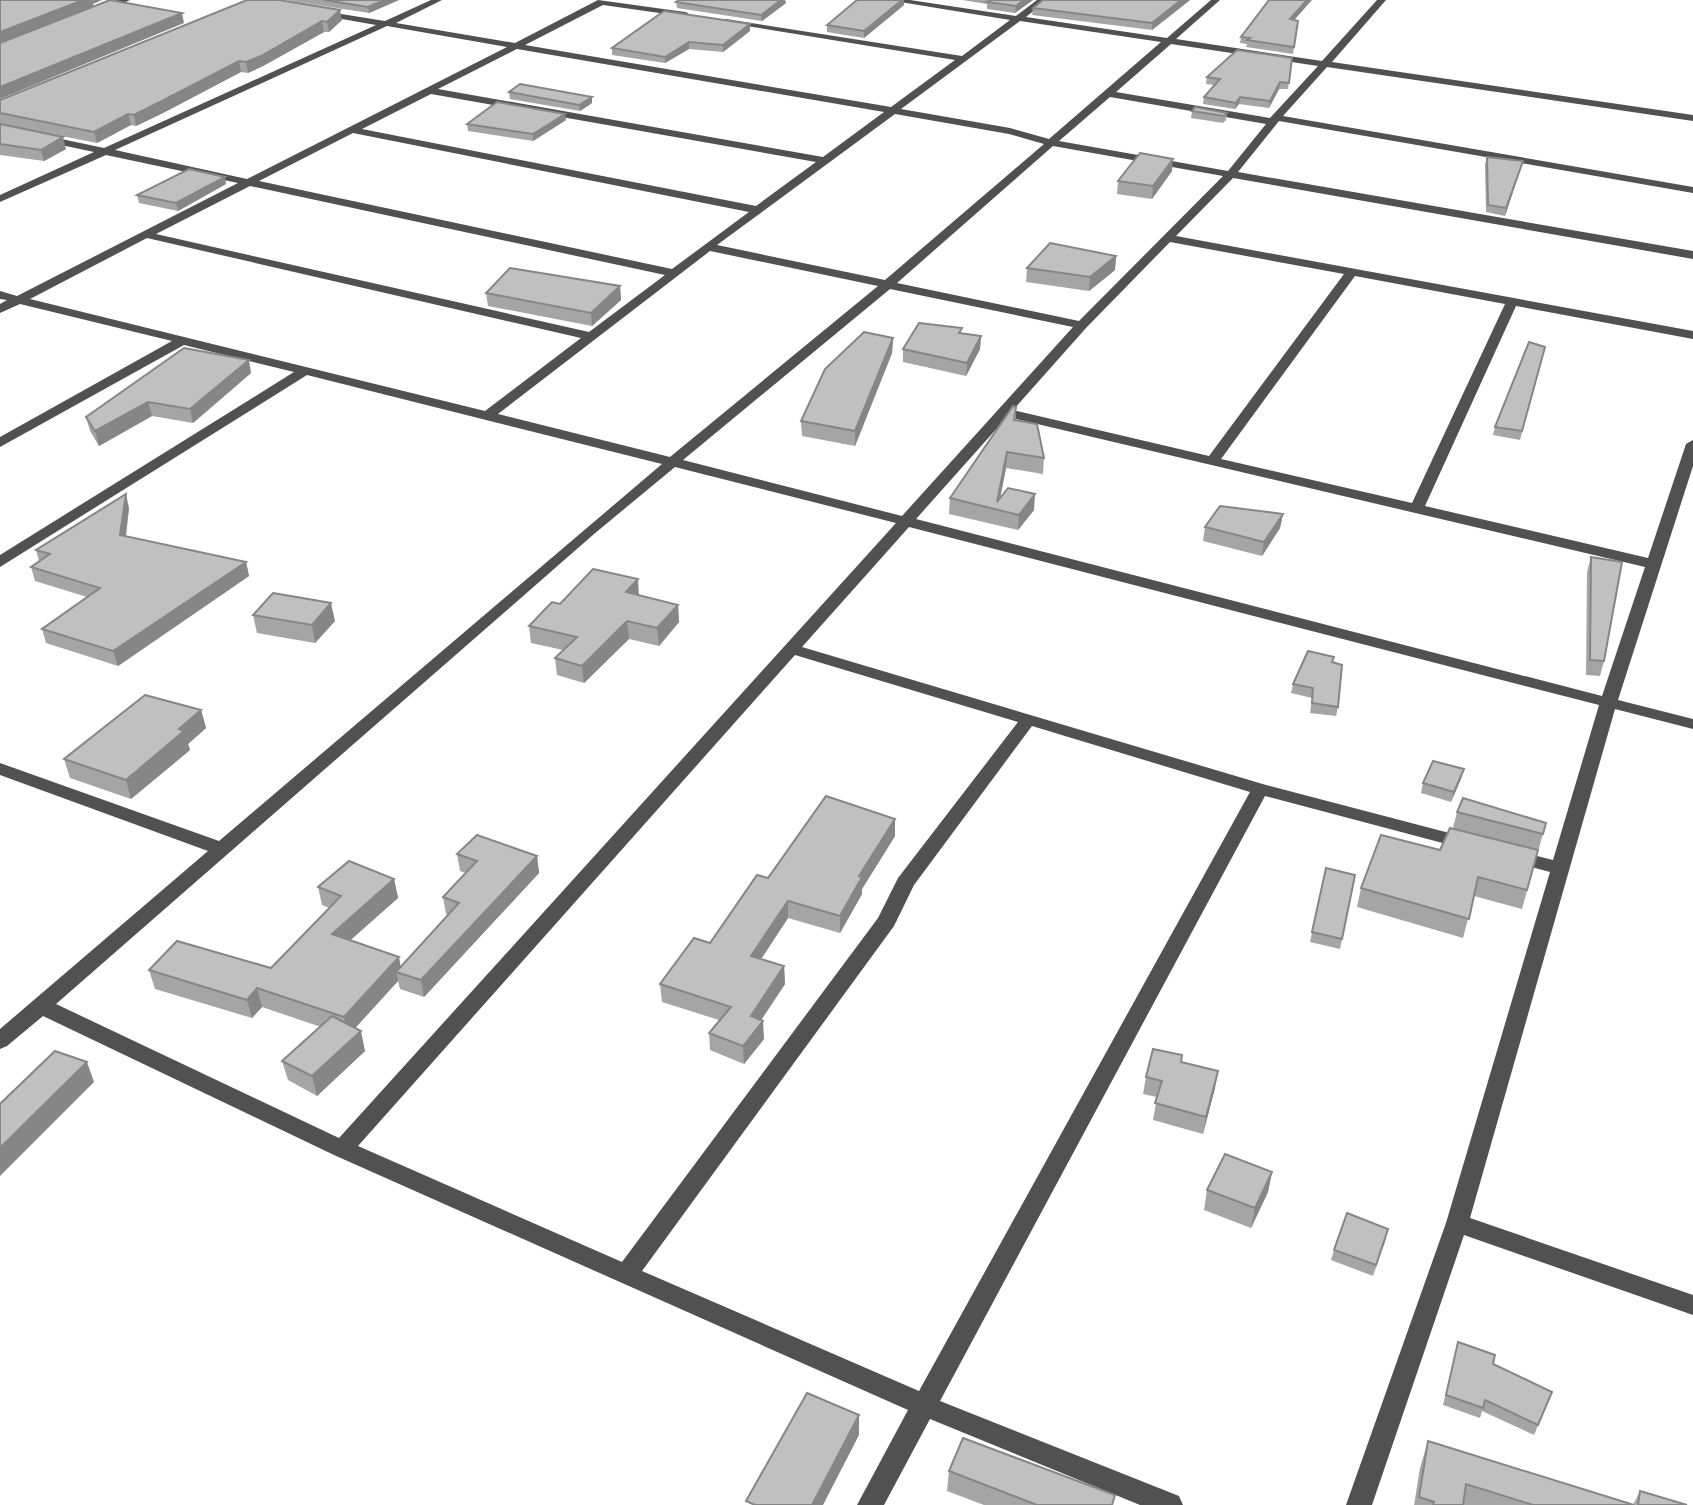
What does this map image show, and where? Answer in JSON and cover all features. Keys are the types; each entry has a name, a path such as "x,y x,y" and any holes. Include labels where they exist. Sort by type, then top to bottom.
{"street":[{"path":"88,15 126,0"},
{"path":"0,199 438,0"},
{"path":"892,0 1693,118"},
{"path":"486,417 708,247 1043,0"},
{"path":"0,1041 671,461 886,286 1171,42 1216,0"},
{"path":"342,1149 1082,325 1231,174 1275,120 1382,0"},
{"path":"0,309 520,46 603,1 695,17"},
{"path":"307,9 1010,131 1051,143 1693,255"},
{"path":"709,19 965,59"},
{"path":"431,91 826,161"},
{"path":"1109,94 1693,190"},
{"path":"0,129 674,273"},
{"path":"353,130 758,210"},
{"path":"147,234 592,337"},
{"path":"1167,238 1693,335"},
{"path":"708,247 1082,325"},
{"path":"1212,461 1352,272"},
{"path":"0,295 185,338 304,371 671,461 1693,724"},
{"path":"1416,510 1512,302"},
{"path":"0,443 185,338"},
{"path":"0,562 304,371"},
{"path":"1004,412 1654,564"},
{"path":"1359,1505 1457,1223 1608,703 1693,444"},
{"path":"792,649 1260,789 1560,868"},
{"path":"626,1274 887,921 905,883 1028,720"},
{"path":"0,769 220,849"},
{"path":"870,1505 1260,789"},
{"path":"41,1006 342,1149 926,1406 1170,1505"},
{"path":"1457,1223 1693,1305"}],"building":[{"path":"0,0 83,0 0,32"},
{"path":"110,0 182,13 0,87 0,43"},
{"path":"247,0 279,0 340,10 327,22 322,21 261,56 246,62 239,61 134,115 128,114 94,132 0,113 0,100"},
{"path":"324,0 384,0 368,7"},
{"path":"781,0 761,15 676,2"},
{"path":"857,0 902,0 864,31 827,25"},
{"path":"1024,0 1016,6 987,2"},
{"path":"1043,0 1181,0 1152,23 1033,8"},
{"path":"1269,0 1307,0 1290,19 1298,21 1294,47 1241,37"},
{"path":"664,11 750,24 723,45 689,42 665,57 612,48"},
{"path":"1237,50 1292,58 1289,83 1280,82 1270,101 1240,97 1236,103 1204,97 1220,79 1207,77"},
{"path":"520,84 592,97 579,105 509,92"},
{"path":"497,102 565,114 533,134 467,124"},
{"path":"1195,107 1227,113 1224,116 1192,111"},
{"path":"0,124 63,137 41,150 0,144"},
{"path":"1140,153 1173,159 1153,186 1118,181"},
{"path":"1487,157 1523,161 1506,208 1488,205"},
{"path":"189,169 225,177 176,203 137,195"},
{"path":"1050,243 1116,256 1090,277 1027,268"},
{"path":"510,268 620,286 591,313 486,293"},
{"path":"919,323 962,328 959,333 981,336 967,363 903,349"},
{"path":"864,332 893,338 855,431 801,421 825,369"},
{"path":"1529,342 1545,347 1522,431 1495,427"},
{"path":"184,348 249,360 190,409 148,402 95,431 86,417"},
{"path":"1013,406 1016,407 1014,420 1037,424 1044,458 1007,452 997,502 1008,488 1035,494 1019,515 950,498"},
{"path":"126,494 120,535 246,562 113,651 42,629 100,588 31,567 50,554 36,550"},
{"path":"1220,506 1283,514 1264,542 1205,527"},
{"path":"1591,557 1622,562 1604,661 1590,660"},
{"path":"593,569 638,579 626,592 678,605 657,628 627,621 582,666 555,658 577,637 529,626 552,602 560,604"},
{"path":"273,593 331,603 312,625 253,615"},
{"path":"1308,651 1334,657 1332,662 1342,665 1338,707 1312,703 1313,688 1293,684"},
{"path":"145,695 201,710 179,729 184,731 126,780 64,759"},
{"path":"1433,761 1464,769 1454,792 1423,783"},
{"path":"826,796 895,819 859,876 862,877 840,916 788,901 751,956 784,966 751,1016 763,1021 743,1046 709,1033 731,1007 660,984 694,938 710,943 757,875 768,878"},
{"path":"1463,798 1546,823 1543,834 1457,812"},
{"path":"1450,828 1538,850 1527,890 1478,877 1469,919 1361,888 1381,835 1440,850"},
{"path":"477,835 537,856 421,980 396,972 459,903 443,897 477,861 457,854"},
{"path":"349,861 394,879 332,934 399,957 344,1017 257,988 247,1000 149,970 177,941 271,968 341,896 318,887"},
{"path":"1326,868 1355,875 1342,939 1312,932"},
{"path":"332,1016 361,1031 312,1076 282,1061"},
{"path":"1153,1049 1182,1055 1181,1062 1218,1071 1206,1117 1155,1103 1162,1081 1146,1077"},
{"path":"55,1051 87,1062 0,1148 0,1104"},
{"path":"1225,1154 1272,1172 1255,1208 1207,1190"},
{"path":"1347,1213 1388,1229 1376,1265 1334,1250"},
{"path":"1458,1342 1495,1355 1493,1364 1552,1392 1538,1425 1485,1400 1483,1408 1446,1395"},
{"path":"807,1393 859,1415 812,1505 755,1505 746,1501"},
{"path":"963,1438 1115,1495 1112,1505 1037,1505 949,1471"},
{"path":"1428,1441 1634,1505 1533,1505 1466,1484 1463,1505 1433,1505 1434,1502 1419,1497"},
{"path":"1640,1491 1687,1505 1638,1505"}]}
